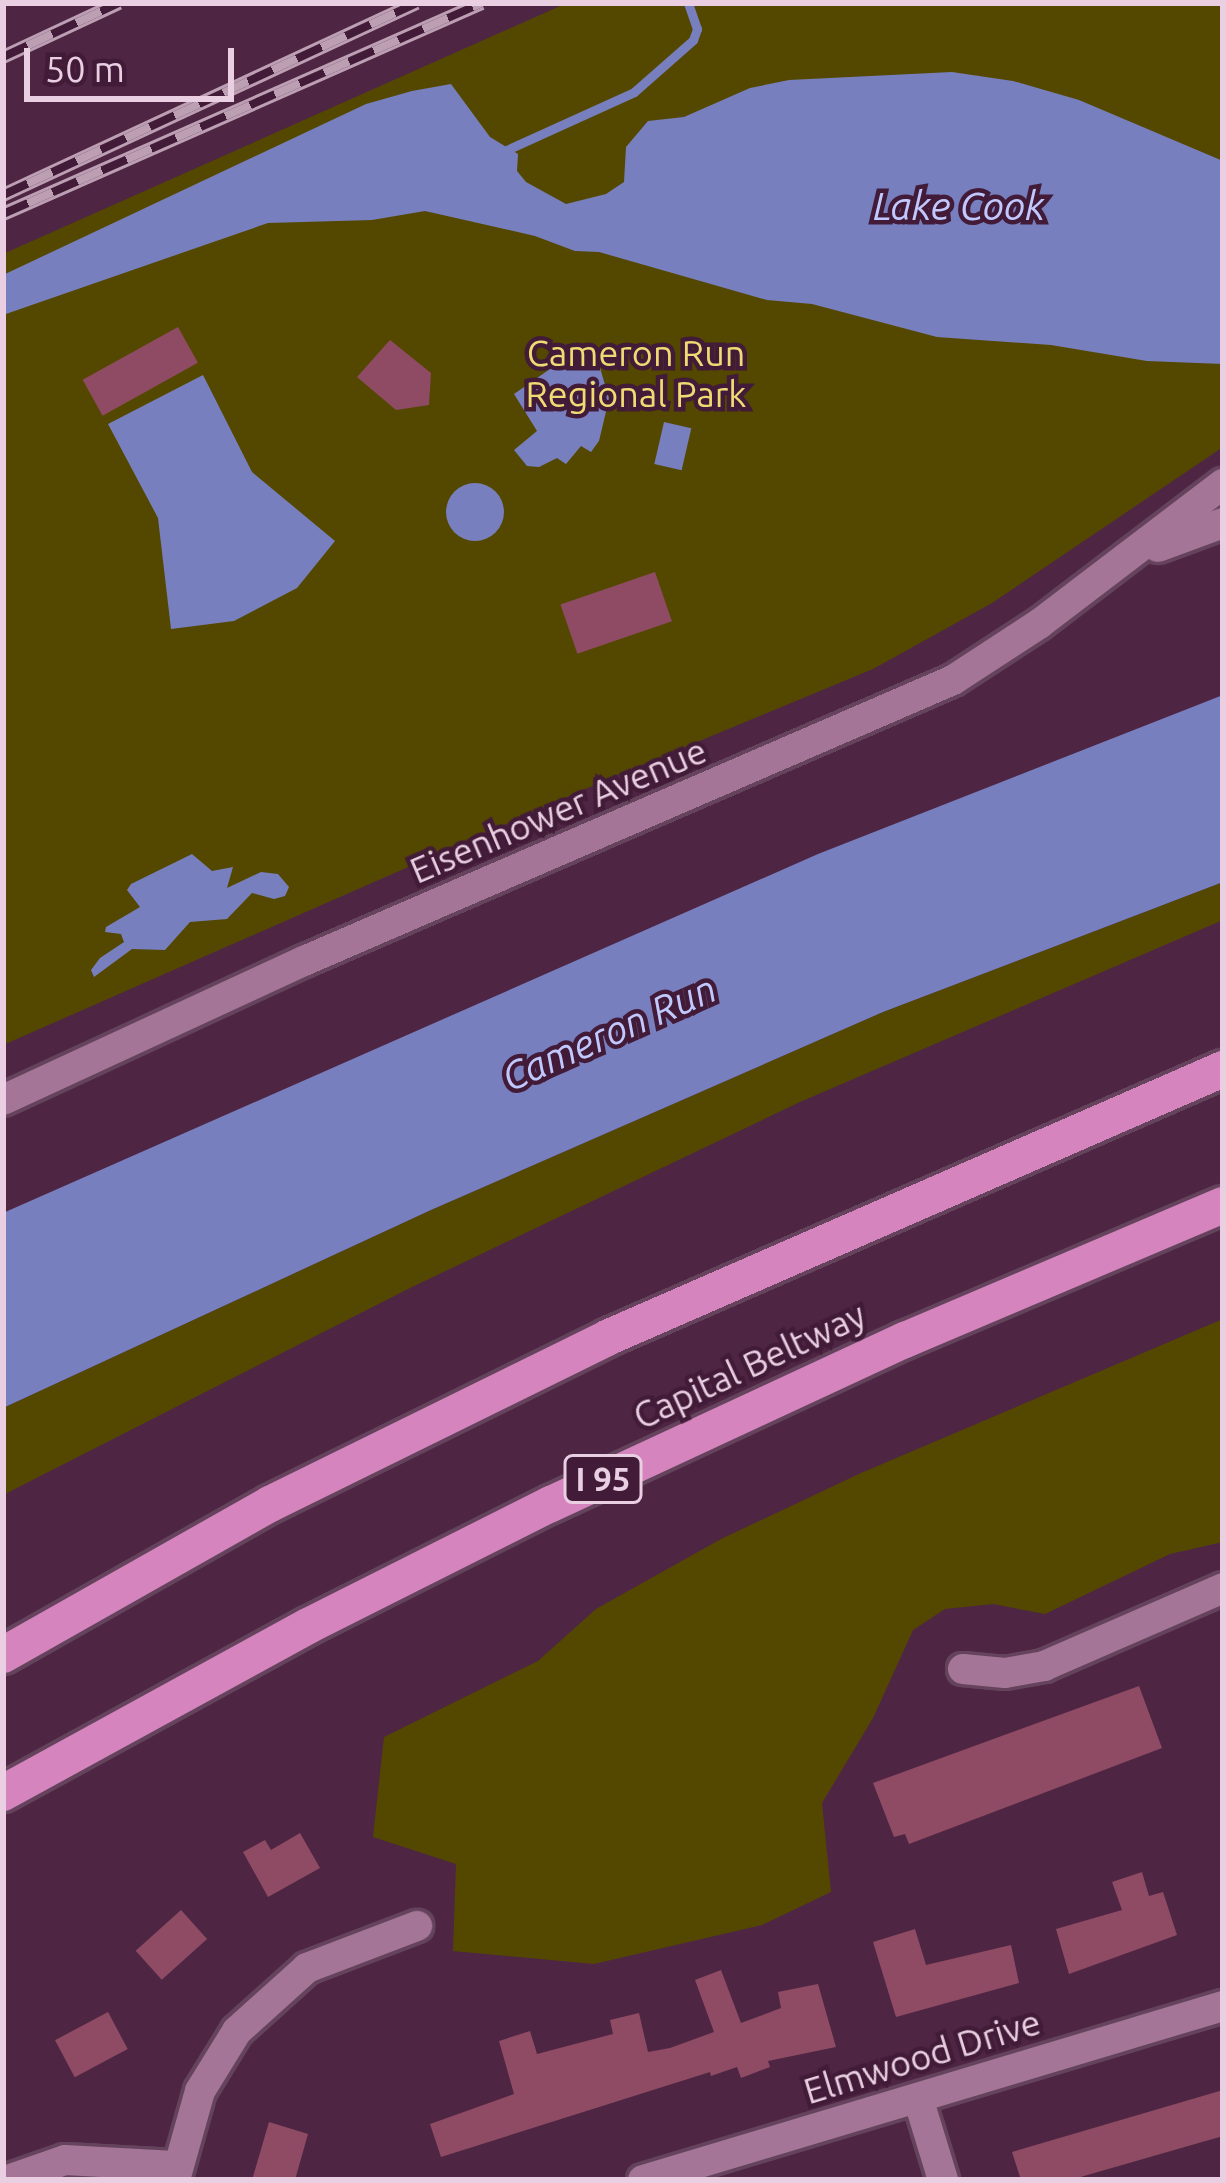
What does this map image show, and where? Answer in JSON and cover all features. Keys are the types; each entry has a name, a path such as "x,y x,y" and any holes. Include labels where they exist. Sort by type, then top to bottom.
{"highway":[{"path":"3,1655 270,1504 608,1337 1223,1071"},
{"name":"Capital Beltway","path":"3,1793 271,1646 551,1504 905,1340 1223,1205"}],"street":[{"name":"Eisenhower Avenue","path":"3,1100 304,961 894,710 1001,651 1223,484"},
{"name":"Eisenhower Avenue","path":"1125,560 1223,523"},
{"path":"963,1669 1005,1673 1044,1666 1223,1588"},
{"path":"8,2180 65,2160 175,2173 200,2091 237,2031 269,1998 337,1954 417,1926"},
{"name":"Elmwood Drive","path":"643,2180 1223,2006"},
{"path":"918,2098 943,2180"}],"green space":[{"name":"Cameron Run Regional Park","path":"567,3 1223,3 1223,447 992,603 873,669 615,776 3,1045 3,254"},
{"path":"1223,882 1223,920 800,1102 412,1287 3,1495 3,1408 431,1210 883,1012"},
{"path":"1223,1319 1223,1542 1170,1554 1045,1614 993,1604 945,1609 913,1630 873,1718 822,1803 831,1892 762,1925 594,1964 453,1951 456,1864 373,1837 384,1737 538,1661 596,1609 721,1539 861,1473"}],"water":[{"name":"Lake Cook","path":"952,72 1013,81 1079,100 1223,161 1223,364 1147,361 1051,345 937,337 812,304 767,300 599,252 575,251 535,236 425,211 372,220 268,223 3,315 3,275 366,104 412,91 451,84 490,137 518,154 517,171 526,182 566,204 606,194 624,182 626,147 648,121 684,117 750,88 789,80"},
{"path":"583,346 599,364 609,399 599,441 591,452 581,446 566,464 557,458 539,467 527,466 514,450 537,431 514,394"},
{"path":"203,375 252,472 335,541 297,588 234,621 171,629 158,518 108,424"},
{"path":"664,422 691,428 682,470 654,464"},
{"path":"475,483 495,492 504,512 495,532 475,541 455,532 446,512 455,492"},
{"name":"Cameron Run","path":"1223,695 1223,882 883,1012 431,1210 3,1408 3,1213 818,854"},
{"path":"192,854 212,871 233,867 227,888 261,872 278,874 289,887 285,896 274,899 252,893 227,919 190,922 165,950 132,949 94,977 91,970 100,958 124,942 121,934 105,932 106,927 140,907 127,890 131,884"}],"building":[{"path":"178,327 198,363 103,416 83,380"},
{"path":"390,340 431,373 429,405 396,410 357,377"},
{"path":"655,572 672,621 577,654 560,605"},
{"path":"1139,1686 1162,1748 909,1844 905,1834 894,1837 873,1783"},
{"path":"300,1833 320,1868 268,1897 243,1852 265,1840 271,1850"},
{"path":"1142,1872 1149,1896 1163,1892 1177,1935 1069,1974 1056,1929 1122,1910 1112,1882"},
{"path":"181,1910 207,1939 162,1980 136,1951"},
{"path":"915,1929 926,1965 1011,1945 1019,1983 896,2017 873,1942"},
{"path":"721,1970 741,2023 781,2008 778,1992 818,1984 836,2047 768,2061 770,2067 741,2078 737,2067 711,2076 710,2072 441,2157 430,2124 514,2094 499,2041 530,2031 537,2054 613,2034 610,2020 639,2013 648,2052 670,2048 714,2032 695,1980"},
{"path":"108,2012 128,2049 75,2077 55,2040"},
{"path":"1223,2090 1223,2136 1070,2180 1021,2180 1012,2152"},
{"path":"269,2122 308,2134 295,2180 252,2180"}],"waterway":[{"path":"502,152 634,92 693,40 697,29 688,3"}],"railway":[{"path":"3,57 119,3"},
{"path":"3,195 417,3"},
{"path":"3,214 482,3"}]}
